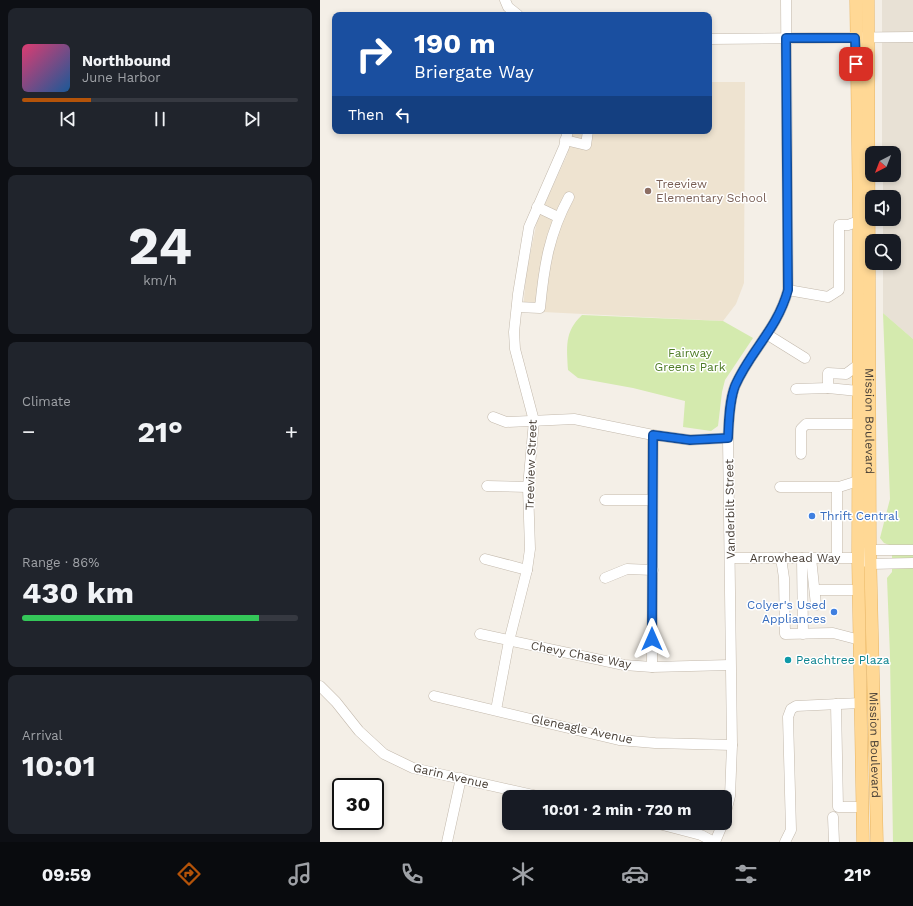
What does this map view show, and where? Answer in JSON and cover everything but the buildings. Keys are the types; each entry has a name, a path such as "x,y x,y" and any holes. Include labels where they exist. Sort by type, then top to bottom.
{"main road":[{"name":"Mission Boulevard","path":"856,0 855,38 859,221 858,558 863,842"},
{"name":"Mission Boulevard","path":"868,0 870,550 877,842"}],"street":[{"path":"505,0 508,7 514,12"},
{"name":"Vanderbilt Street","path":"730,790 732,745 730,665 731,558 728,438 730,413 735,387 778,317 788,290 786,0"},
{"path":"712,38 913,37"},
{"path":"567,136 586,145 588,134"},
{"name":"Treeview Street","path":"496,710 509,641 527,570 530,549 528,487 534,421 515,349 514,332 517,307 529,227 567,136"},
{"path":"517,307 540,308 543,268 558,217 569,197"},
{"path":"538,207 558,217"},
{"path":"788,290 828,297 839,290 839,225 848,225 859,221"},
{"path":"768,335 805,358"},
{"path":"828,388 828,373 846,374 858,365"},
{"path":"796,389 828,388 858,391"},
{"path":"493,417 506,422 574,419 653,435 690,440 728,438"},
{"path":"801,454 801,429 806,424 858,424"},
{"path":"652,667 653,435"},
{"path":"780,487 836,488 858,481"},
{"path":"487,486 528,487"},
{"path":"836,488 837,558"},
{"path":"605,500 652,500"},
{"path":"870,550 913,550"},
{"name":"Arrowhead Way","path":"858,558 870,550"},
{"name":"Arrowhead Way","path":"731,558 858,558 871,564 913,563"},
{"path":"781,558 784,578 785,634 833,633 860,640"},
{"path":"806,558 815,590 816,605"},
{"path":"803,634 806,558"},
{"path":"485,559 527,570"},
{"path":"605,578 627,569 653,570"},
{"path":"815,590 859,590"},
{"name":"Chevy Chase Way","path":"480,634 624,665 652,667 730,665"},
{"name":"Garin Avenue","path":"320,686 336,702 359,731 384,754 413,768 512,790"},
{"name":"Gleneagle Avenue","path":"434,696 619,740 655,743 732,745"},
{"path":"786,842 791,830 792,808 788,717 791,709 796,706 861,703"},
{"path":"836,704 838,807 862,807"},
{"path":"447,842 461,778"},
{"path":"834,817 834,842"},
{"path":"682,830 701,835 715,842 720,830"}],"shaded area":[{"path":"882,0 913,0 913,339 883,313 883,270 901,270 901,234 883,234 883,226 901,226 901,190 883,190 883,182 901,182 901,146 882,146"},
{"name":"Treeview Elementary School","path":"712,82 745,82 744,283 736,304 723,321 523,311 526,274 537,221 567,155 572,134 712,134"}],"green space":[{"path":"883,313 913,339 913,842 893,842 890,656 887,578 892,572 892,546 884,543 880,538 890,499"},
{"name":"Fairway Greens Park","path":"582,315 723,321 753,338 725,380 718,426 711,431 683,427 685,401 633,388 578,378 568,370 567,347 569,334 576,321"}],"place":[{"name":"Treeview Elementary School","path":"648,191"},
{"name":"Thrift Central","path":"812,516"},
{"name":"Colyer's Used Appliances","path":"834,612"},
{"name":"Peachtree Plaza","path":"788,660"}],"route":[{"path":"652,639 653,435 690,440 728,438 730,413 735,387 778,317 788,290 786,38 855,38 856,64"}]}
